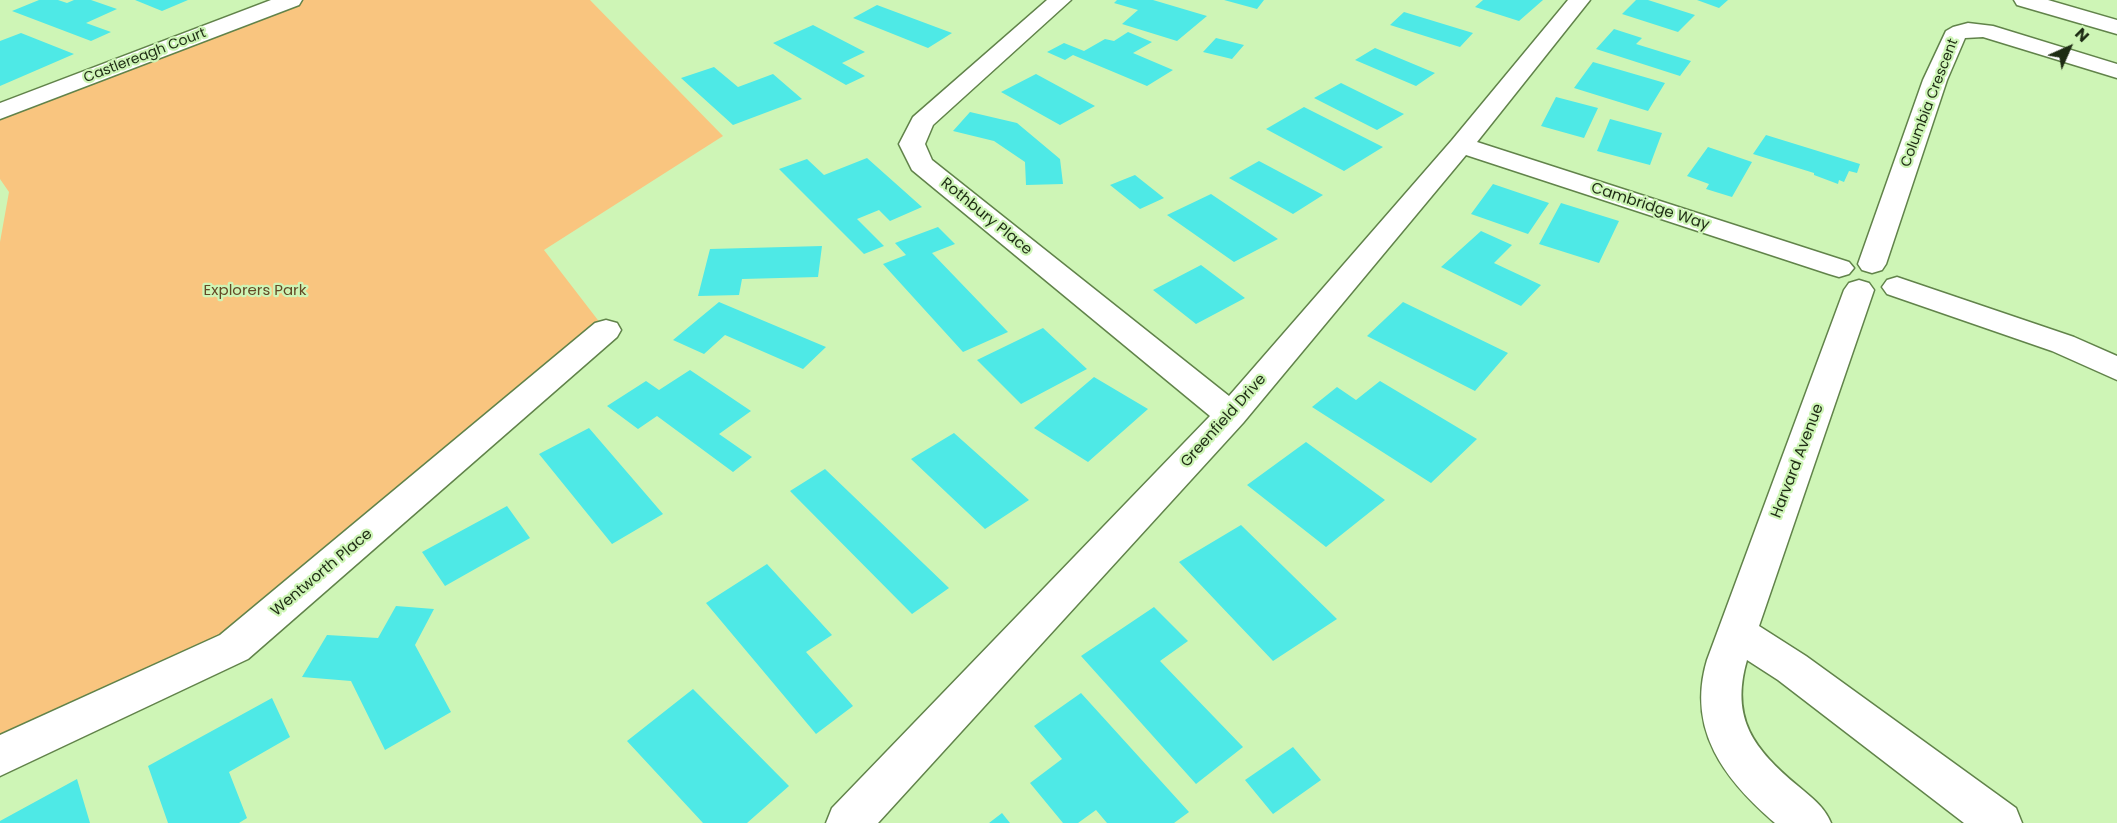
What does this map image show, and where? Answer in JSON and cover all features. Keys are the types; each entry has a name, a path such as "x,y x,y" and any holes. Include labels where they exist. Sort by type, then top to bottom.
{"street":[{"name":"Castlereagh Court","path":"0,112 291,0"},
{"name":"Rothbury Place","path":"1060,0 922,122 912,144 921,164 1231,414"},
{"name":"Greenfield Drive","path":"848,823 1231,414 1461,145 1579,0"},
{"path":"2025,0 2117,27"},
{"name":"Columbia Crescent","path":"1857,274 1935,80 1958,31 1967,29 1985,31 2117,71"},
{"name":"Cambridge Way","path":"1461,145 1857,274 1893,277 1897,287 2063,344 2117,369"},
{"name":"Harvard Avenue","path":"1809,823 1756,777 1737,755 1727,735 1720,710 1721,686 1764,548 1833,369 1857,274"},
{"name":"Wentworth Place","path":"0,756 234,647 606,330"},
{"path":"1736,633 1792,668 2000,823"}],"green space":[{"name":"Explorers Park","path":"293,0 590,0 723,136 544,250 604,328 233,647 0,770 0,242 9,192 0,179 0,119"}],"building":[{"path":"39,0 58,0 67,3 74,0 91,0 117,9 86,23 111,32 91,41 12,11"},
{"path":"135,0 188,0 162,11"},
{"path":"1117,0 1153,0 1207,16 1177,41 1122,24 1138,10 1114,3"},
{"path":"1224,0 1264,0 1257,9"},
{"path":"1483,0 1543,0 1519,21 1475,7"},
{"path":"1636,0 1648,0 1695,15 1678,32 1622,14"},
{"path":"1697,0 1728,0 1719,8"},
{"path":"877,5 952,33 928,48 853,18"},
{"path":"1404,12 1473,33 1460,47 1390,25"},
{"path":"813,25 865,52 842,63 865,76 846,85 773,43"},
{"path":"1614,29 1642,38 1636,44 1691,61 1680,76 1596,49"},
{"path":"1128,32 1152,42 1133,53 1173,70 1147,86 1073,55 1065,60 1047,52 1064,43 1084,51 1105,39 1114,41"},
{"path":"21,33 74,54 0,86 0,41"},
{"path":"1216,38 1244,45 1232,59 1203,52"},
{"path":"1375,48 1435,73 1416,86 1355,60"},
{"path":"1593,62 1665,83 1648,111 1574,88"},
{"path":"714,67 738,87 773,74 802,99 733,125 681,78"},
{"path":"1036,74 1095,106 1060,125 1001,92"},
{"path":"1341,83 1404,114 1377,130 1314,98"},
{"path":"1556,97 1598,108 1584,138 1541,126"},
{"path":"1304,107 1383,147 1344,171 1266,129"},
{"path":"970,112 1017,123 1060,159 1063,184 1026,185 1025,162 994,141 953,131"},
{"path":"1610,119 1662,133 1650,165 1597,151"},
{"path":"1766,135 1860,164 1857,173 1849,171 1844,182 1839,180 1838,184 1814,175 1814,173 1753,154"},
{"path":"1708,147 1752,162 1732,197 1706,189 1709,184 1687,176"},
{"path":"867,158 922,207 890,221 879,210 857,219 884,246 864,254 779,169 807,159 824,175"},
{"path":"1259,161 1323,195 1293,214 1229,178"},
{"path":"1135,175 1164,198 1140,209 1110,185"},
{"path":"1493,184 1549,203 1528,234 1471,214"},
{"path":"1211,194 1278,239 1234,262 1167,215"},
{"path":"1561,203 1619,221 1599,263 1539,244"},
{"path":"938,227 955,244 932,253 1008,332 963,352 883,264 906,255 895,243"},
{"path":"1481,231 1512,245 1494,263 1541,285 1521,306 1441,267"},
{"path":"822,246 818,277 742,279 739,295 698,296 710,249"},
{"path":"1201,265 1245,298 1196,324 1153,290"},
{"path":"719,302 826,347 803,369 725,335 704,354 673,340"},
{"path":"1403,302 1508,353 1475,391 1367,336"},
{"path":"1043,328 1087,369 1021,404 977,360"},
{"path":"690,370 751,411 719,434 752,457 733,472 657,416 638,429 607,406 646,381 659,390"},
{"path":"1094,377 1148,409 1088,462 1034,428"},
{"path":"1380,381 1477,439 1431,483 1312,407 1337,387 1356,400"},
{"path":"589,428 663,514 612,544 539,454"},
{"path":"954,433 1029,500 985,529 911,459"},
{"path":"1306,442 1385,500 1326,547 1247,485"},
{"path":"825,469 949,588 912,614 790,491"},
{"path":"507,506 530,538 445,586 422,552"},
{"path":"1241,525 1337,619 1273,661 1179,562"},
{"path":"767,564 832,635 806,652 853,706 816,734 706,603"},
{"path":"396,606 434,609 415,645 451,712 385,750 351,681 302,677 327,635 378,638"},
{"path":"1154,607 1188,641 1160,661 1243,747 1196,784 1081,656"},
{"path":"693,689 789,786 747,823 703,823 627,741"},
{"path":"1081,693 1189,812 1174,823 1107,823 1096,810 1078,823 1063,823 1030,783 1062,759 1034,726"},
{"path":"272,698 290,737 229,772 247,818 239,823 168,823 148,766"},
{"path":"1293,747 1321,780 1273,814 1245,780"},
{"path":"77,779 90,823 0,823 0,821"},
{"path":"1002,813 1010,823 989,823"}]}
